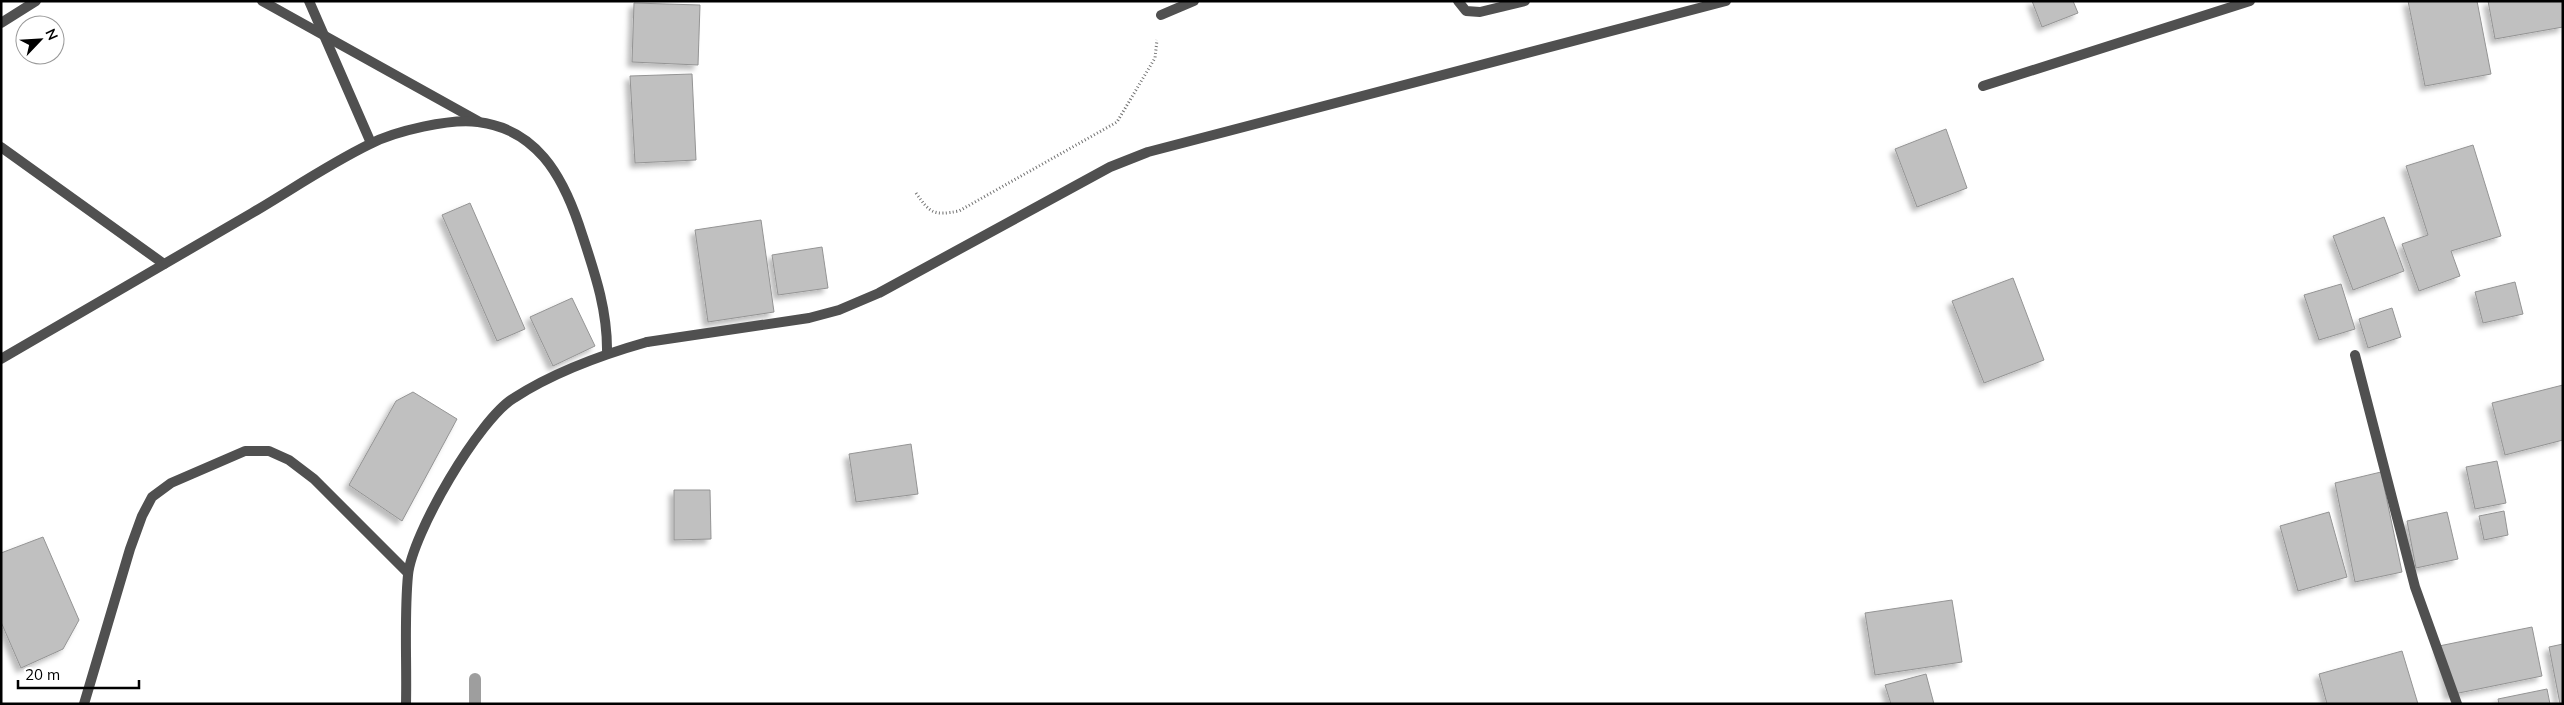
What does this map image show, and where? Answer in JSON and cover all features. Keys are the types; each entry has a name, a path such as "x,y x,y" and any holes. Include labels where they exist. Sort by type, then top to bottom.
{"street":[{"path":"1,23 36,1"},
{"path":"262,1 478,122 514,132 540,152 555,171 574,211 596,275 605,307 607,330 606,354"},
{"path":"309,1 371,143"},
{"path":"1160,15 1194,1"},
{"path":"1458,1 1466,11 1480,12 1525,1"},
{"path":"406,704 408,573 434,506 452,474 502,406 536,386 606,354 647,342 809,318 839,310 879,293 1110,167 1148,152 1726,1"},
{"path":"1982,86 2250,1"},
{"path":"1,359 371,143 441,122 478,122"},
{"path":"1,147 164,264"},
{"path":"2355,355 2415,588 2458,704"},
{"path":"84,704 130,549 142,516 152,497 171,483 245,452 269,451 289,460 314,479 408,573"}],"path":[{"path":"916,193 929,211 942,214 959,211 1117,122 1155,58 1160,15"}],"building":[{"path":"2032,1 2073,1 2078,13 2042,27"},
{"path":"2408,1 2477,1 2491,74 2425,86"},
{"path":"2488,1 2563,1 2563,27 2495,39"},
{"path":"634,3 700,5 698,65 632,62"},
{"path":"692,74 696,160 635,163 630,76"},
{"path":"1946,129 1967,188 1917,207 1895,149"},
{"path":"2473,145 2501,236 2451,251 2460,276 2419,291 2402,244 2428,235 2406,166"},
{"path":"470,203 525,329 497,341 442,215"},
{"path":"2384,217 2404,271 2353,290 2333,236"},
{"path":"761,220 774,312 708,322 695,230"},
{"path":"822,247 828,288 778,295 772,255"},
{"path":"2013,278 2044,360 1984,383 1952,301"},
{"path":"2515,282 2523,314 2483,323 2475,292"},
{"path":"2341,284 2355,329 2319,340 2304,295"},
{"path":"572,298 595,346 553,366 530,317"},
{"path":"2392,308 2401,337 2368,348 2359,319"},
{"path":"2563,385 2563,440 2505,455 2492,403"},
{"path":"413,392 457,419 402,521 349,485 396,401"},
{"path":"911,444 918,494 856,502 849,454"},
{"path":"2497,461 2506,503 2475,509 2466,467"},
{"path":"2381,472 2402,572 2355,582 2335,483"},
{"path":"674,490 710,490 711,539 674,540"},
{"path":"2504,511 2508,535 2484,540 2479,516"},
{"path":"2329,512 2347,577 2298,591 2280,526"},
{"path":"2447,512 2458,559 2416,568 2407,521"},
{"path":"43,537 79,620 63,649 21,668 1,622 1,553"},
{"path":"1952,600 1962,662 1875,675 1865,613"},
{"path":"2532,627 2542,676 2449,695 2439,646"},
{"path":"2563,644 2563,704 2560,704 2549,647"},
{"path":"2402,651 2418,704 2327,704 2319,674"},
{"path":"1926,674 1934,704 1891,704 1885,685"},
{"path":"2547,689 2550,704 2499,704 2498,699"}],"waterway":[{"path":"475,679 475,704"}]}
